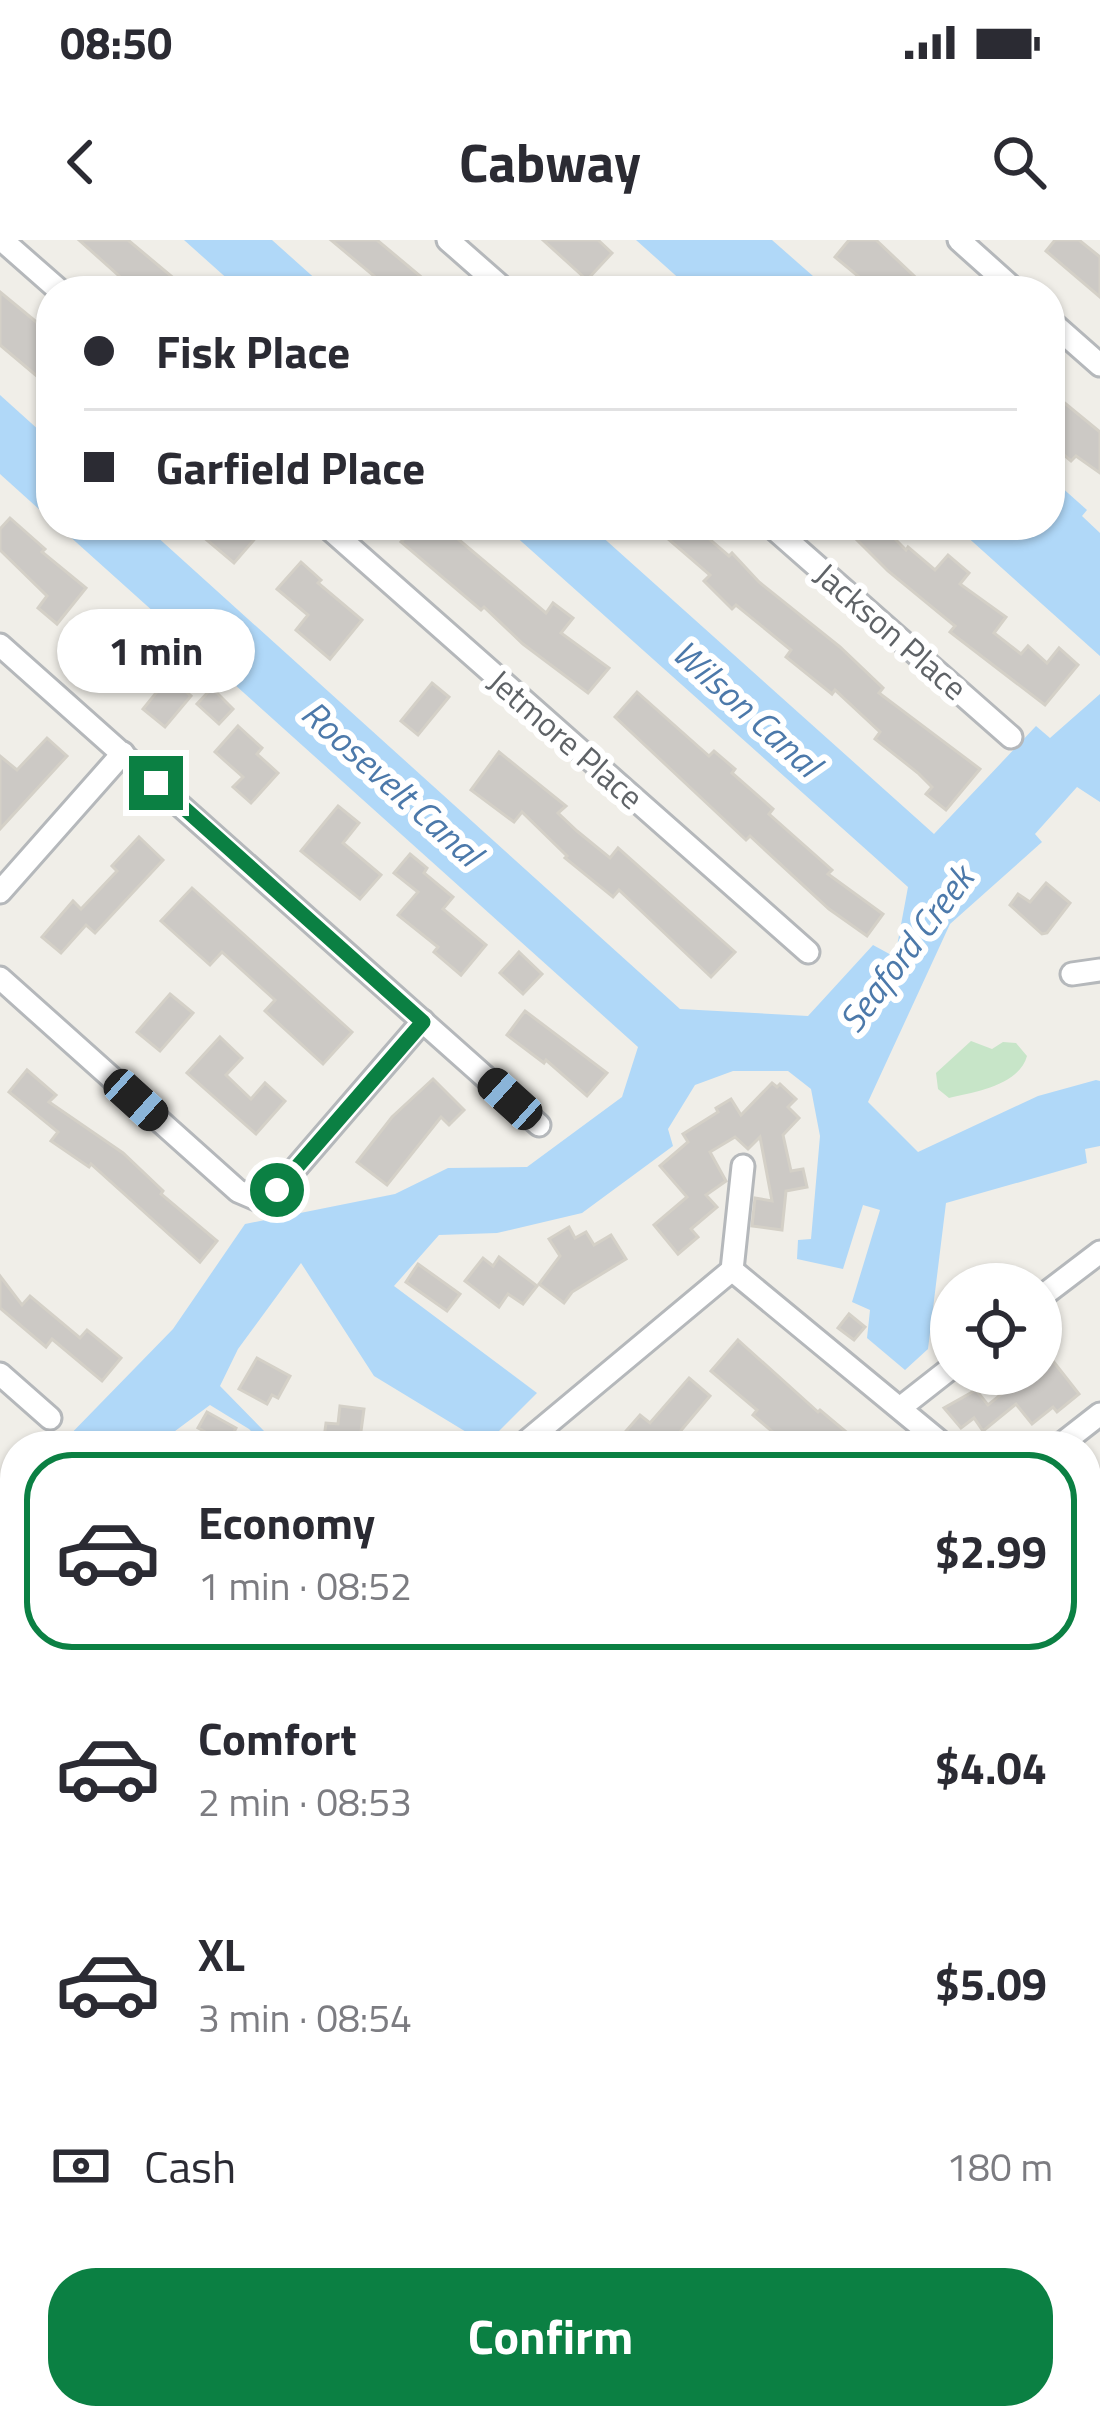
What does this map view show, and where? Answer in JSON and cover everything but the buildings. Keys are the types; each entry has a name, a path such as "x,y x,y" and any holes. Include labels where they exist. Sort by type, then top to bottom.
{"street":[{"path":"2,240 43,276"},
{"path":"448,240 489,276"},
{"path":"959,240 999,276"},
{"path":"1065,334 1100,365"},
{"name":"Jetmore Place","path":"342,540 808,952"},
{"name":"Jackson Place","path":"787,540 1011,737"},
{"path":"0,645 539,1125"},
{"path":"0,892 123,753"},
{"path":"1072,974 1100,970"},
{"path":"0,978 238,1191 259,1200 277,1190 423,1022"},
{"path":"539,1431 733,1270 743,1166"},
{"path":"1062,1281 1100,1252"},
{"path":"733,1270 927,1431"},
{"path":"0,1374 50,1418"},
{"path":"900,1408 930,1384"}],"green space":[{"path":"971,1041 992,1049 1003,1042 1016,1043 1027,1056 1006,1080 949,1098 938,1089 936,1073"}],"water":[{"path":"184,240 272,240 312,276 224,276"},
{"path":"636,240 772,240 813,276 676,276"},
{"path":"0,395 36,427 36,506 0,474"},
{"path":"1065,490 1087,510 1082,516 1100,533 1100,656 971,540 1065,540"},
{"path":"74,540 161,540 680,1009 808,1016 873,945 895,957 908,887 520,540 606,540 934,834 1036,726 1050,738 1100,694 1100,802 1077,787 1035,834 1042,842 950,924 868,1102 918,1152 1038,1096 1096,1080 1100,1081 1100,1146 1085,1149 1087,1163 946,1203 939,1263 930,1263 928,1349 905,1370 867,1338 870,1310 852,1302 880,1210 863,1205 843,1269 797,1259 798,1240 811,1239 820,1136 811,1089 788,1071 733,1071 695,1085 668,1129 673,1146 582,1213 497,1233 439,1235 394,1286 537,1393 499,1431 465,1431 374,1376 301,1263 238,1349 220,1386 264,1431 251,1431 210,1405 175,1431 74,1431 173,1329 245,1224 395,1194 448,1168 527,1167 622,1097 638,1047"}],"route":[{"path":"156,783 423,1022 277,1190"}],"water label":[{"name":"Wilson Canal","path":"747,708"},
{"name":"Roosevelt Canal","path":"392,783"},
{"name":"Seaford Creek","path":"906,949"}]}
